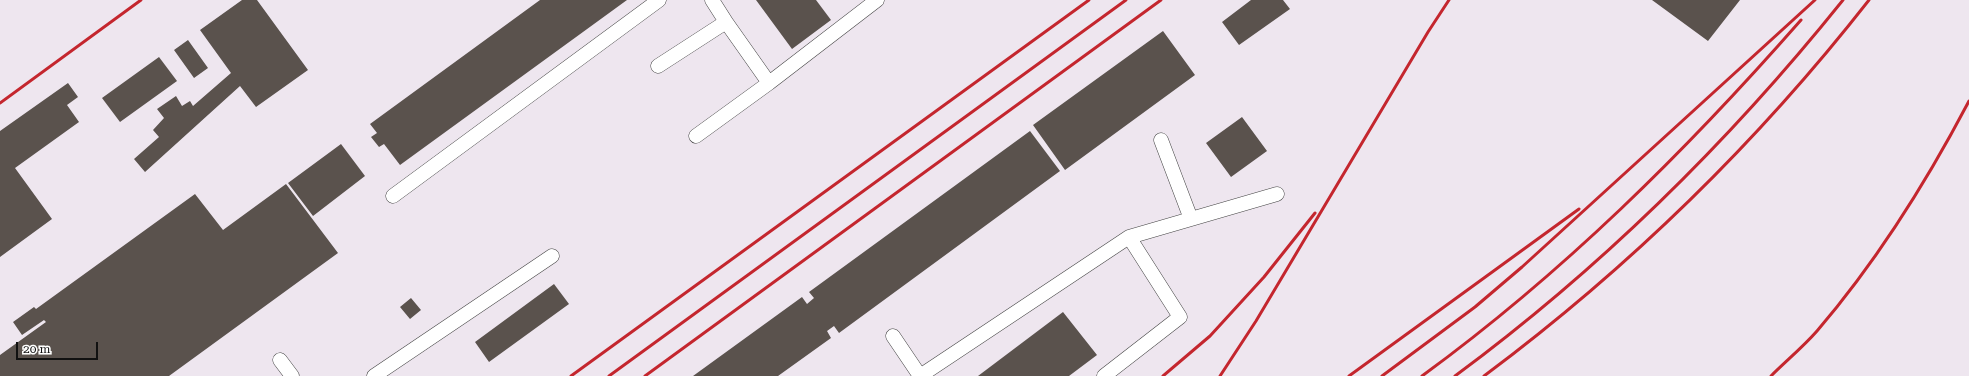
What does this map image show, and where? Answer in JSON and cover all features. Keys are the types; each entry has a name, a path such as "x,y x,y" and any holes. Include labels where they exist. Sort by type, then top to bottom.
{"lane":[{"path":"393,196 659,0"},
{"path":"712,0 769,82"},
{"path":"696,136 877,0"},
{"path":"658,66 726,22"},
{"path":"1161,140 1191,219"},
{"path":"893,336 920,376 1129,237 1277,194"},
{"path":"1104,376 1180,317 1129,237"},
{"path":"374,376 552,256"},
{"path":"280,360 292,376"}],"shaded area":[{"path":"0,0 1969,0 1969,376 0,376"}],"building":[{"path":"242,0 257,0 308,70 256,107 240,86 145,172 134,159 159,137 153,130 164,118 157,109 176,96 182,106 190,101 193,106 231,73 200,30"},
{"path":"540,0 627,0 400,165 384,144 379,147 371,137 377,133 370,124"},
{"path":"756,0 816,0 831,20 792,49"},
{"path":"1251,0 1283,0 1290,9 1239,45 1222,22"},
{"path":"1652,0 1740,0 1708,41"},
{"path":"1163,31 1195,75 1065,170 1033,125"},
{"path":"188,40 208,68 194,78 174,50"},
{"path":"159,57 177,81 120,122 102,98"},
{"path":"68,83 78,97 67,105 79,122 15,168 52,219 0,257 0,131"},
{"path":"1242,117 1267,151 1231,177 1206,143"},
{"path":"1030,131 1060,171 839,333 834,326 827,331 831,338 778,376 693,376 802,297 807,304 814,298 809,292"},
{"path":"341,144 365,176 313,216 288,183"},
{"path":"286,184 338,253 169,376 0,376 0,355 46,322 44,320 22,335 13,322 34,307 36,309 195,194 223,230"},
{"path":"554,284 569,304 489,362 475,342"},
{"path":"411,298 421,310 410,319 400,307"},
{"path":"1063,312 1097,355 1069,376 978,376"}],"railway":[{"path":"0,103 141,0"},
{"path":"571,376 1089,0"},
{"path":"609,376 1126,0"},
{"path":"645,376 1161,0"},
{"path":"1220,376 1256,321 1428,32 1449,0"},
{"path":"1382,376 1475,307 1522,267 1815,0"},
{"path":"1455,376 1509,335 1561,292 1661,201 1709,153 1755,103 1843,0"},
{"path":"1484,376 1590,291 1689,201 1782,104 1869,0"},
{"path":"1422,376 1474,337 1574,253 1668,163 1801,20"},
{"path":"1771,376 1817,331 1860,277 1880,249 1936,162 1969,101"},
{"path":"1349,376 1579,209"},
{"path":"1163,376 1210,336 1264,277 1315,213"}]}
